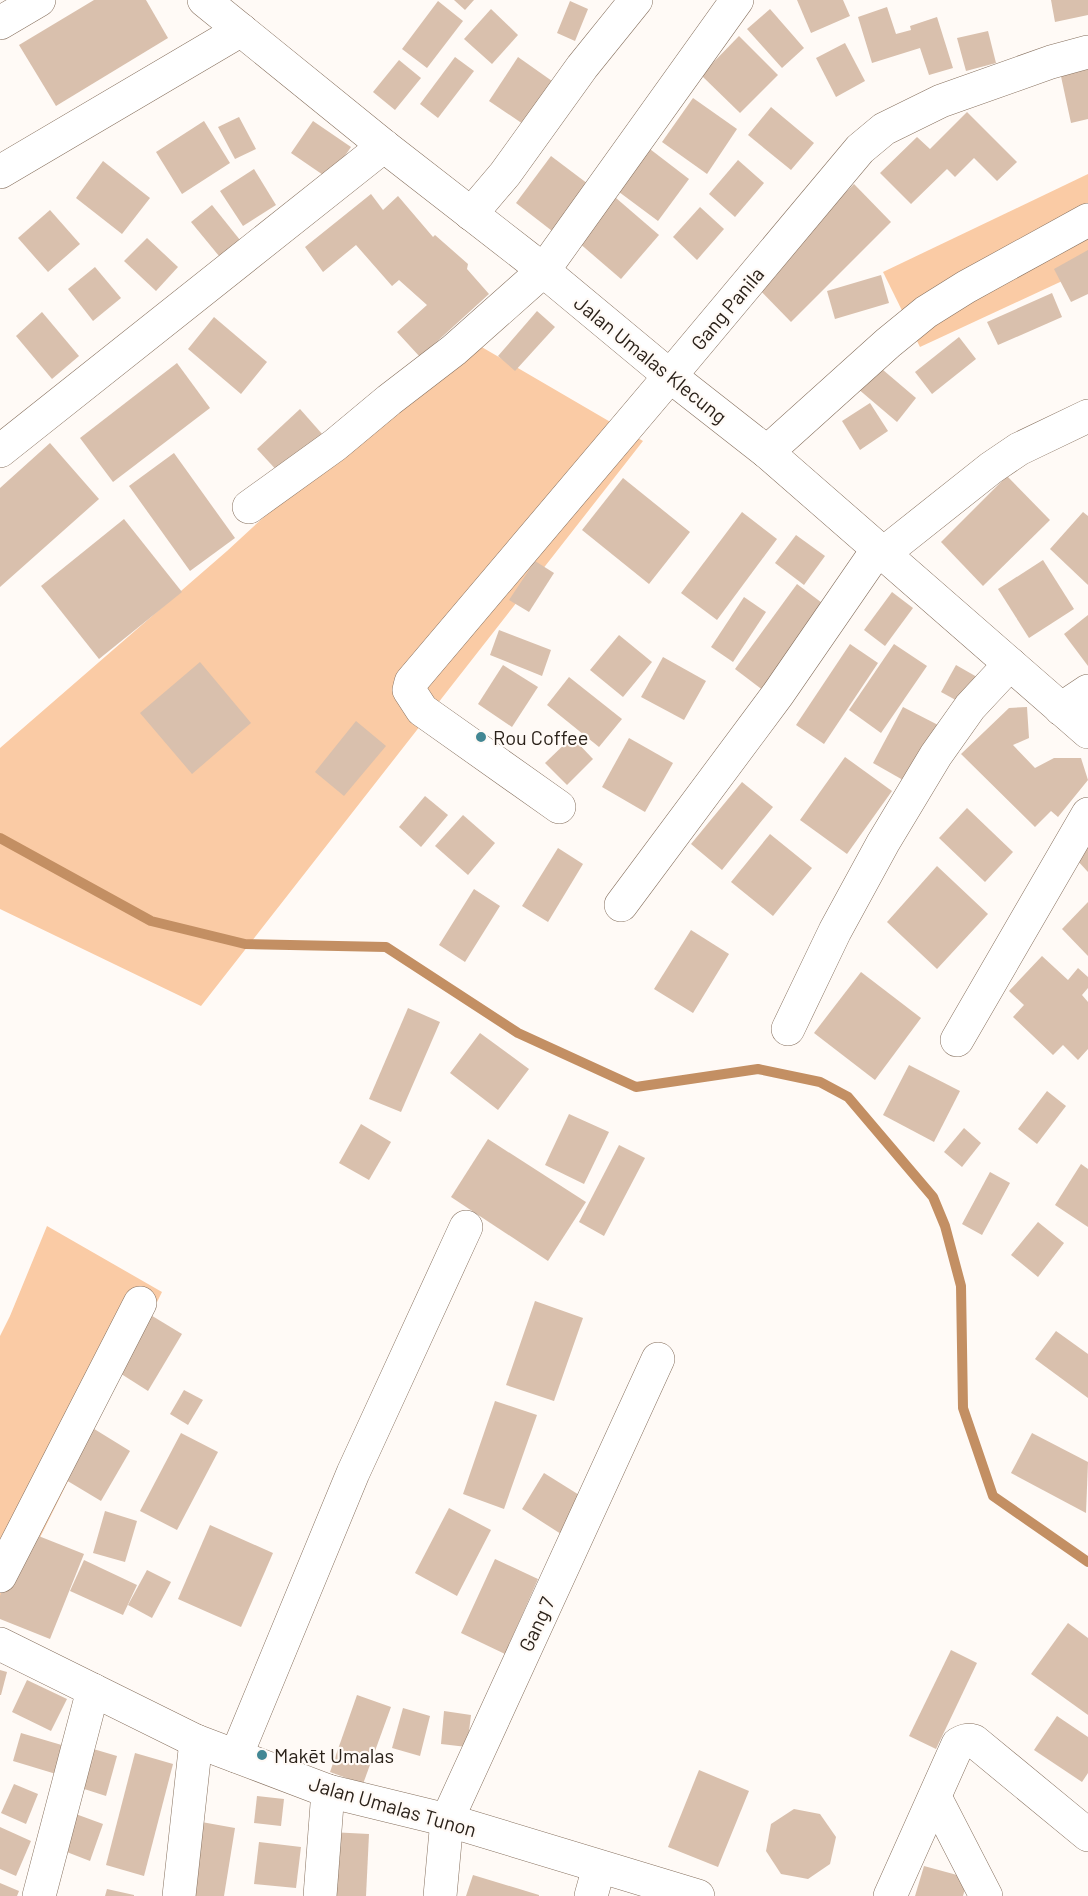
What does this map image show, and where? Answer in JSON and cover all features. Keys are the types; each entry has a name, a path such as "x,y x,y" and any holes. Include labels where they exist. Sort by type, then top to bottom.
{"street":[{"path":"0,23 39,0"},
{"name":"Jalan Umalas Klecung","path":"204,0 767,452 1010,664 1075,700 1088,732"},
{"path":"471,214 505,174 582,67 636,0"},
{"path":"249,507 335,445 454,350 543,271 737,0"},
{"path":"0,172 241,30"},
{"name":"Gang Panila","path":"559,807 422,710 411,694 409,685 860,149 884,129 942,101 1051,62 1088,52"},
{"path":"0,451 384,146"},
{"path":"767,452 888,343 926,312 966,287 1088,220"},
{"path":"621,905 881,551 1019,449 1088,416"},
{"path":"788,1029 835,931 883,843 936,755 970,707 1010,664"},
{"path":"957,1040 1088,814"},
{"path":"236,1756 353,1473 466,1227"},
{"path":"0,1576 140,1303"},
{"name":"Gang 7","path":"440,1896 447,1820 658,1359"},
{"name":"Jalan Umalas Tunon","path":"0,1644 196,1742 328,1791 447,1820 595,1881 698,1896"},
{"path":"39,1896 93,1690"},
{"path":"890,1896 958,1744 969,1740 979,1745 1088,1835"},
{"path":"179,1896 196,1742"},
{"path":"320,1896 328,1791"},
{"path":"935,1797 986,1896"}],"shaded area":[{"path":"1088,174 1088,269 920,347 883,272"},
{"path":"461,335 643,441 201,1006 0,909 0,748 227,551"},
{"path":"47,1226 162,1292 0,1618 0,1336"}],"building":[{"path":"94,0 146,0 168,38 56,106 19,45"},
{"path":"454,0 474,0 465,10"},
{"path":"797,0 843,0 850,16 811,33"},
{"path":"1051,0 1088,0 1088,15 1055,22"},
{"path":"438,1 463,21 427,68 402,49"},
{"path":"570,1 588,9 575,41 557,33"},
{"path":"887,7 896,34 911,30 910,26 937,17 953,68 929,75 920,48 872,63 858,17"},
{"path":"491,9 518,35 492,64 464,39"},
{"path":"770,9 804,48 782,68 747,29"},
{"path":"988,31 996,63 966,71 957,38"},
{"path":"739,36 778,75 740,113 701,75"},
{"path":"845,43 865,81 836,97 816,58"},
{"path":"455,57 474,71 438,118 420,104"},
{"path":"518,57 552,81 523,124 489,101"},
{"path":"399,60 421,78 395,110 373,92"},
{"path":"1088,60 1088,119 1071,123 1059,67"},
{"path":"693,98 737,129 707,174 662,142"},
{"path":"771,107 814,143 791,170 748,135"},
{"path":"967,112 1017,162 997,181 974,158 955,177 947,169 911,204 880,173 917,137 930,149"},
{"path":"239,117 256,149 235,159 218,127"},
{"path":"204,121 230,163 182,194 156,152"},
{"path":"313,121 351,147 329,179 291,153"},
{"path":"646,146 689,179 658,221 615,189"},
{"path":"551,156 592,187 556,234 516,203"},
{"path":"738,160 764,183 735,217 709,194"},
{"path":"103,161 150,198 122,234 76,198"},
{"path":"254,169 276,205 243,226 220,191"},
{"path":"854,184 891,222 791,322 754,284"},
{"path":"371,194 383,210 398,196 433,237 435,235 468,264 467,269 489,294 420,357 397,332 427,305 399,280 392,286 356,245 323,272 305,247"},
{"path":"616,198 659,235 621,279 578,242"},
{"path":"212,205 240,240 219,256 191,222"},
{"path":"700,207 724,229 697,260 673,237"},
{"path":"50,210 80,244 48,272 18,238"},
{"path":"147,238 178,267 156,291 124,261"},
{"path":"1088,250 1088,294 1071,302 1054,269"},
{"path":"95,267 121,298 93,321 68,289"},
{"path":"881,275 889,303 835,319 827,291"},
{"path":"1052,293 1062,317 998,345 987,322"},
{"path":"537,311 555,327 515,371 498,356"},
{"path":"42,312 79,356 52,379 16,336"},
{"path":"214,317 267,362 241,394 188,349"},
{"path":"959,337 976,359 932,394 915,372"},
{"path":"177,363 210,408 113,482 80,438"},
{"path":"876,364 916,398 897,422 857,388"},
{"path":"870,403 888,431 860,450 842,421"},
{"path":"300,409 323,435 280,474 257,449"},
{"path":"50,443 99,499 0,587 0,488"},
{"path":"174,453 235,538 190,571 129,486"},
{"path":"1007,476 1050,520 983,586 941,542"},
{"path":"623,478 690,532 649,584 582,530"},
{"path":"742,512 777,539 717,620 681,593"},
{"path":"1083,512 1088,516 1088,585 1050,549"},
{"path":"124,519 182,592 99,659 41,586"},
{"path":"796,535 825,556 804,585 775,563"},
{"path":"1043,560 1074,609 1029,638 998,589"},
{"path":"535,561 554,573 529,612 509,600"},
{"path":"797,584 830,609 768,694 735,669"},
{"path":"892,592 913,608 885,646 864,630"},
{"path":"744,597 766,612 733,662 711,647"},
{"path":"1088,615 1088,666 1064,634"},
{"path":"499,630 551,650 542,676 490,655"},
{"path":"619,635 652,662 623,697 590,670"},
{"path":"850,644 878,663 824,744 796,725"},
{"path":"894,644 927,666 881,733 849,710"},
{"path":"663,657 706,681 684,720 641,697"},
{"path":"200,662 251,723 192,774 140,713"},
{"path":"503,665 538,687 512,727 478,704"},
{"path":"956,665 977,677 963,704 941,692"},
{"path":"569,677 622,719 599,747 547,705"},
{"path":"903,707 942,727 910,784 873,763"},
{"path":"1027,707 1029,738 1013,745 1035,768 1054,758 1081,758 1088,780 1058,817 1051,811 1035,827 961,754 1009,708"},
{"path":"356,721 386,746 344,796 315,772"},
{"path":"572,737 593,759 567,785 545,763"},
{"path":"629,738 673,763 645,812 602,787"},
{"path":"845,757 892,791 847,854 800,820"},
{"path":"742,782 773,807 722,870 691,844"},
{"path":"425,796 448,815 421,847 399,827"},
{"path":"967,808 1013,852 985,882 939,838"},
{"path":"463,815 495,843 468,875 435,846"},
{"path":"770,834 812,868 773,916 731,882"},
{"path":"1088,846 1088,872 1075,858"},
{"path":"558,848 583,864 548,922 522,906"},
{"path":"937,866 988,914 937,969 887,922"},
{"path":"474,889 500,906 465,962 439,945"},
{"path":"1088,902 1088,956 1062,929"},
{"path":"691,930 729,954 693,1013 654,989"},
{"path":"1042,956 1068,980 1078,968 1088,977 1088,988 1082,995 1088,1002 1088,1049 1078,1060 1063,1045 1053,1055 1013,1017 1024,1005 1009,991"},
{"path":"861,972 921,1018 875,1080 814,1033"},
{"path":"408,1008 440,1022 401,1112 369,1099"},
{"path":"480,1033 529,1069 498,1110 450,1073"},
{"path":"909,1065 960,1091 934,1142 883,1115"},
{"path":"1047,1091 1066,1106 1037,1144 1018,1129"},
{"path":"569,1114 609,1132 584,1184 545,1165"},
{"path":"361,1124 391,1142 369,1180 339,1163"},
{"path":"964,1128 981,1143 962,1167 944,1152"},
{"path":"488,1139 586,1202 548,1261 451,1197"},
{"path":"619,1145 645,1158 604,1236 579,1222"},
{"path":"1081,1164 1088,1169 1088,1227 1055,1205"},
{"path":"990,1172 1010,1183 982,1235 962,1224"},
{"path":"1038,1222 1064,1243 1038,1277 1011,1255"},
{"path":"535,1301 583,1318 554,1401 506,1385"},
{"path":"149,1314 182,1334 148,1391 115,1370"},
{"path":"1056,1331 1088,1354 1088,1398 1035,1359"},
{"path":"184,1390 203,1400 188,1425 170,1414"},
{"path":"495,1401 537,1415 504,1509 463,1494"},
{"path":"91,1427 130,1451 101,1501 61,1477"},
{"path":"181,1433 218,1452 177,1530 140,1511"},
{"path":"1032,1433 1088,1462 1086,1513 1011,1473"},
{"path":"544,1473 584,1498 561,1534 522,1509"},
{"path":"449,1508 491,1530 457,1596 415,1573"},
{"path":"105,1511 137,1521 125,1562 93,1553"},
{"path":"210,1525 273,1553 241,1627 178,1599"},
{"path":"26,1531 84,1554 50,1639 0,1619 0,1596"},
{"path":"495,1559 538,1579 505,1654 461,1633"},
{"path":"84,1560 137,1585 123,1615 70,1591"},
{"path":"147,1570 171,1582 152,1618 128,1605"},
{"path":"1068,1623 1088,1638 1088,1715 1031,1674"},
{"path":"951,1650 977,1663 936,1749 909,1736"},
{"path":"0,1670 7,1672 1,1695 0,1695"},
{"path":"27,1680 67,1699 51,1731 12,1712"},
{"path":"357,1695 391,1707 363,1784 330,1772"},
{"path":"403,1708 430,1716 420,1756 392,1748"},
{"path":"444,1711 471,1715 467,1747 441,1744"},
{"path":"1057,1716 1088,1737 1088,1773 1082,1782 1034,1750"},
{"path":"21,1733 65,1746 56,1774 13,1761"},
{"path":"90,1748 117,1756 106,1796 78,1787"},
{"path":"135,1753 173,1764 144,1876 106,1865"},
{"path":"699,1770 749,1791 718,1867 668,1847"},
{"path":"14,1784 38,1794 26,1824 1,1813"},
{"path":"257,1796 284,1799 281,1826 254,1823"},
{"path":"794,1809 820,1814 836,1837 830,1864 808,1879 781,1874 766,1851 771,1824"},
{"path":"73,1813 103,1824 90,1861 59,1849"},
{"path":"196,1821 235,1828 224,1896 184,1896"},
{"path":"0,1827 31,1841 16,1876 0,1869"},
{"path":"330,1832 369,1834 366,1896 328,1896"},
{"path":"259,1842 301,1847 296,1888 254,1884"},
{"path":"924,1866 968,1878 963,1896 915,1896"},
{"path":"473,1875 539,1895 539,1896 466,1896"},
{"path":"0,1883 19,1891 17,1896 0,1896"},
{"path":"107,1889 134,1895 134,1896 105,1896"}],"waterway":[{"path":"0,838 151,921 245,944 386,947 518,1033 636,1087 758,1069 820,1082 848,1097 933,1197 945,1226 961,1286 963,1408 993,1496 1088,1562"}],"place":[{"name":"Rou Coffee","path":"481,737"},
{"name":"Makēt Umalas","path":"262,1755"}]}
